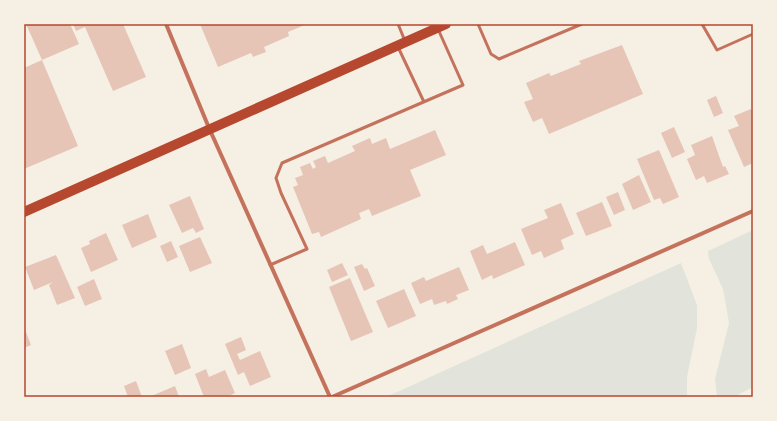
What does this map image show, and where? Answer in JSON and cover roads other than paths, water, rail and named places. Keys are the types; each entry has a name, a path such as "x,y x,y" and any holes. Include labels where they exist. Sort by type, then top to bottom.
{"main road":[{"path":"24,212 209,128 442,26"}],"street":[{"path":"166,24 209,128 331,397 753,211"}],"lane":[{"path":"398,24 402,43 424,102"},
{"path":"478,24 491,54 499,60 582,24"},
{"path":"702,24 717,50 753,34"},
{"path":"270,265 307,249 281,193 276,178 282,163 463,85 442,26"}]}
